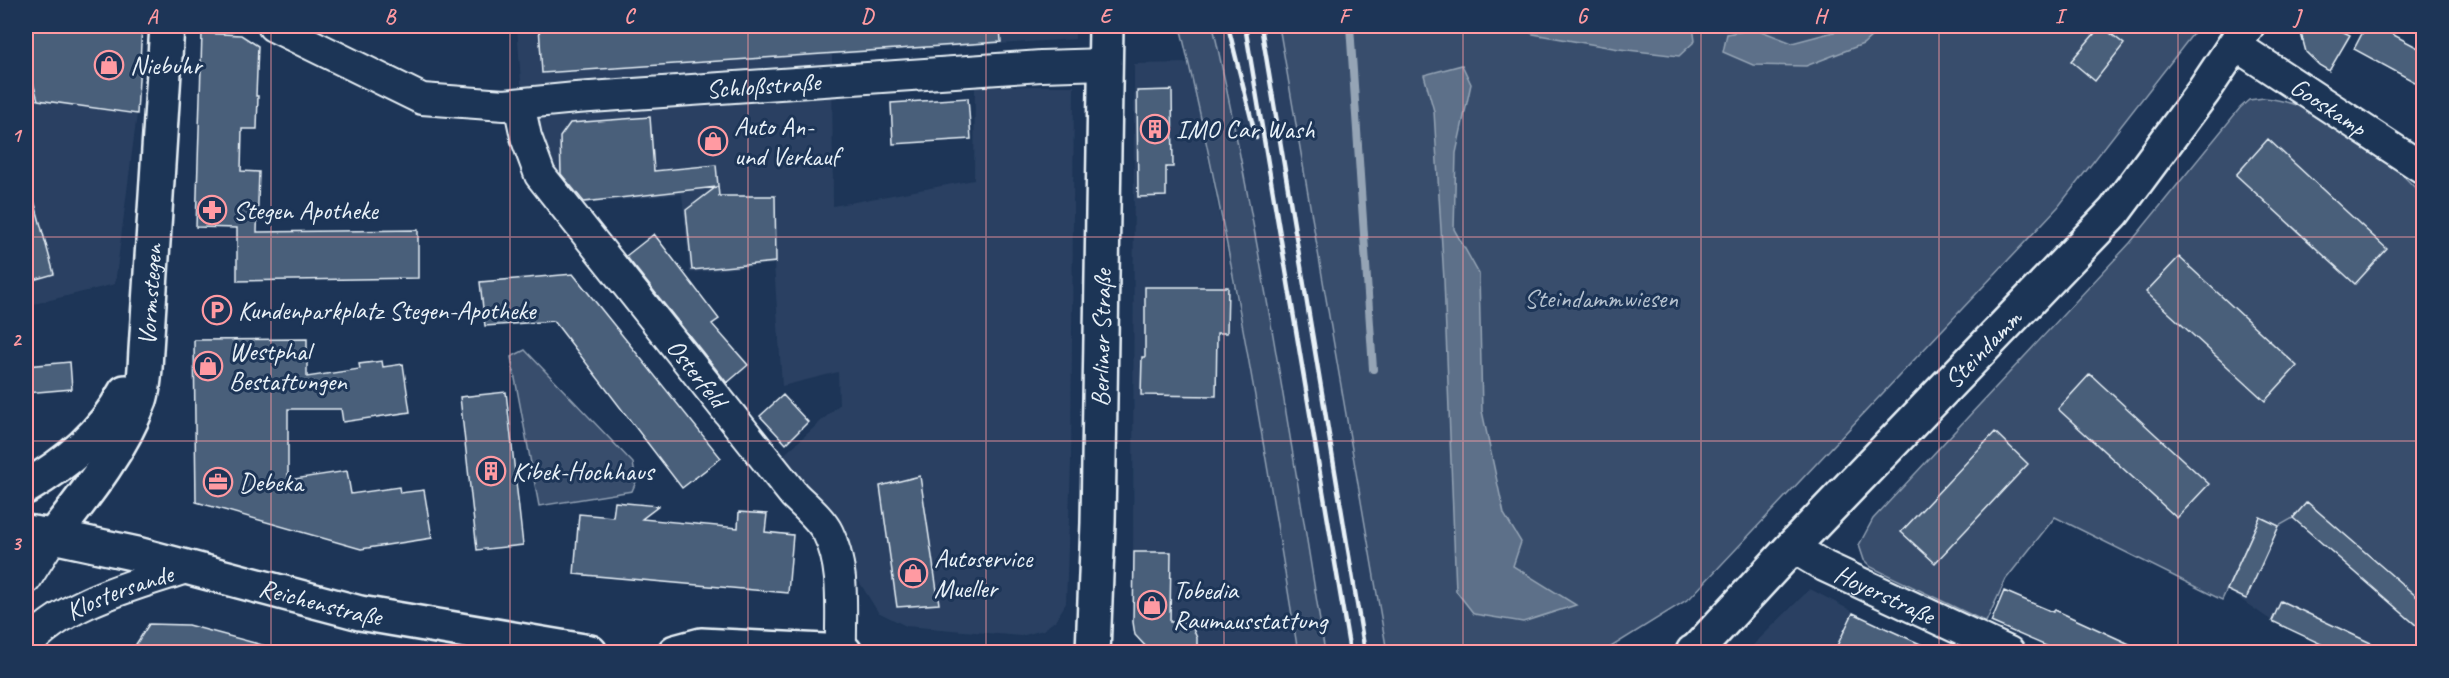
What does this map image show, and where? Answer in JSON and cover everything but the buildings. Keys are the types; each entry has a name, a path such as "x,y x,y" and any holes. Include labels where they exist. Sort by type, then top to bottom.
{"main road":[{"name":"Vormstegen","path":"39,534 91,489 124,433 141,398 147,350 167,26"},
{"name":"Berliner Straße","path":"1093,652 1096,603 1107,26"},
{"name":"Steindamm","path":"1695,652 1792,547 2114,212 2241,35"},
{"path":"26,487 55,470 91,440 117,406 147,350"},
{"name":"Reichenstraße","path":"39,534 189,567 360,614 590,652"},
{"path":"675,652 701,645 843,652"}],"street":[{"name":"Schloßstraße","path":"273,26 422,99 519,104 587,97 1041,66 1106,64"},
{"name":"Gooskamp","path":"2241,35 2424,169"},
{"name":"Osterfeld","path":"519,104 526,137 540,175 794,495 828,532 838,568 843,605 840,619 843,652"},
{"path":"26,579 39,534"},
{"name":"Hoyerstraße","path":"1792,547 1824,566 2009,652"},
{"name":"Klostersande","path":"26,647 50,623 108,594 189,567"}],"shaded area":[{"path":"26,26 77,26 79,105 137,114 115,284 26,306"},
{"path":"517,26 1075,26 1075,39 832,55 833,206 974,180 975,86 1074,86 1071,462 1066,603 1056,620 1043,630 1021,636 906,626 878,612 855,575 846,554 777,461 839,405 838,372 782,386 774,264 690,273 682,194 572,205 533,133 521,82"},
{"path":"1213,26 1279,26 1387,652 1325,652 1273,332 1228,93"},
{"path":"1520,26 1693,26 1695,41 1679,56 1619,49 1533,34"},
{"path":"1846,26 1883,26 1863,44 1806,66 1753,65 1723,52 1727,34 1756,29 1792,43 1841,30"},
{"path":"1189,63 1260,419 1298,652 1156,652 1149,650 1135,635 1133,622 1134,64"},
{"path":"1462,65 1471,84 1456,153 1454,229 1479,274 1482,411 1504,514 1521,542 1513,566 1576,605 1523,622 1474,614 1456,591 1444,280 1434,111 1424,75"},
{"path":"2307,502 2423,603 2423,652 2338,652 2272,621 2227,590 2260,517 2293,518"},
{"path":"1810,589 1888,630 1877,652 1746,652"}],"green space":[{"path":"1180,26 1213,26 1260,260 1325,652 1298,652 1259,416 1230,259"},
{"name":"Steindammwiesen","path":"1279,26 2199,26 2058,207 1690,598 1603,652 1387,652"},
{"path":"2264,98 2302,107 2352,132 2394,166 2423,196 2423,603 2307,502 2293,518 2279,526 2260,517 2222,600 2055,517 2006,579 1986,622 1871,567 1864,560 1859,545 1873,519 2130,243 2240,108 2249,100"},
{"path":"525,350 633,463 636,482 632,491 539,506 511,357"}],"waterway":[{"path":"1350,26 1373,369"}],"railway":[{"path":"1228,26 1256,138"},
{"path":"1245,26 1350,652"},
{"path":"1261,26 1365,652"}],"place":[{"name":"Niebuhr","path":"109,65"},
{"name":"IMO Car Wash","path":"1155,129"},
{"name":"Auto An- und Verkauf","path":"713,141"},
{"name":"Stegen Apotheke","path":"212,210"},
{"name":"Kundenparkplatz Stegen-Apotheke","path":"217,310"},
{"name":"Westphal Bestattungen","path":"208,366"},
{"name":"Kibek-Hochhaus","path":"491,471"},
{"name":"Debeka","path":"218,482"},
{"name":"Autoservice Mueller","path":"913,573"},
{"name":"Tobedia Raumausstattung","path":"1152,605"}]}
